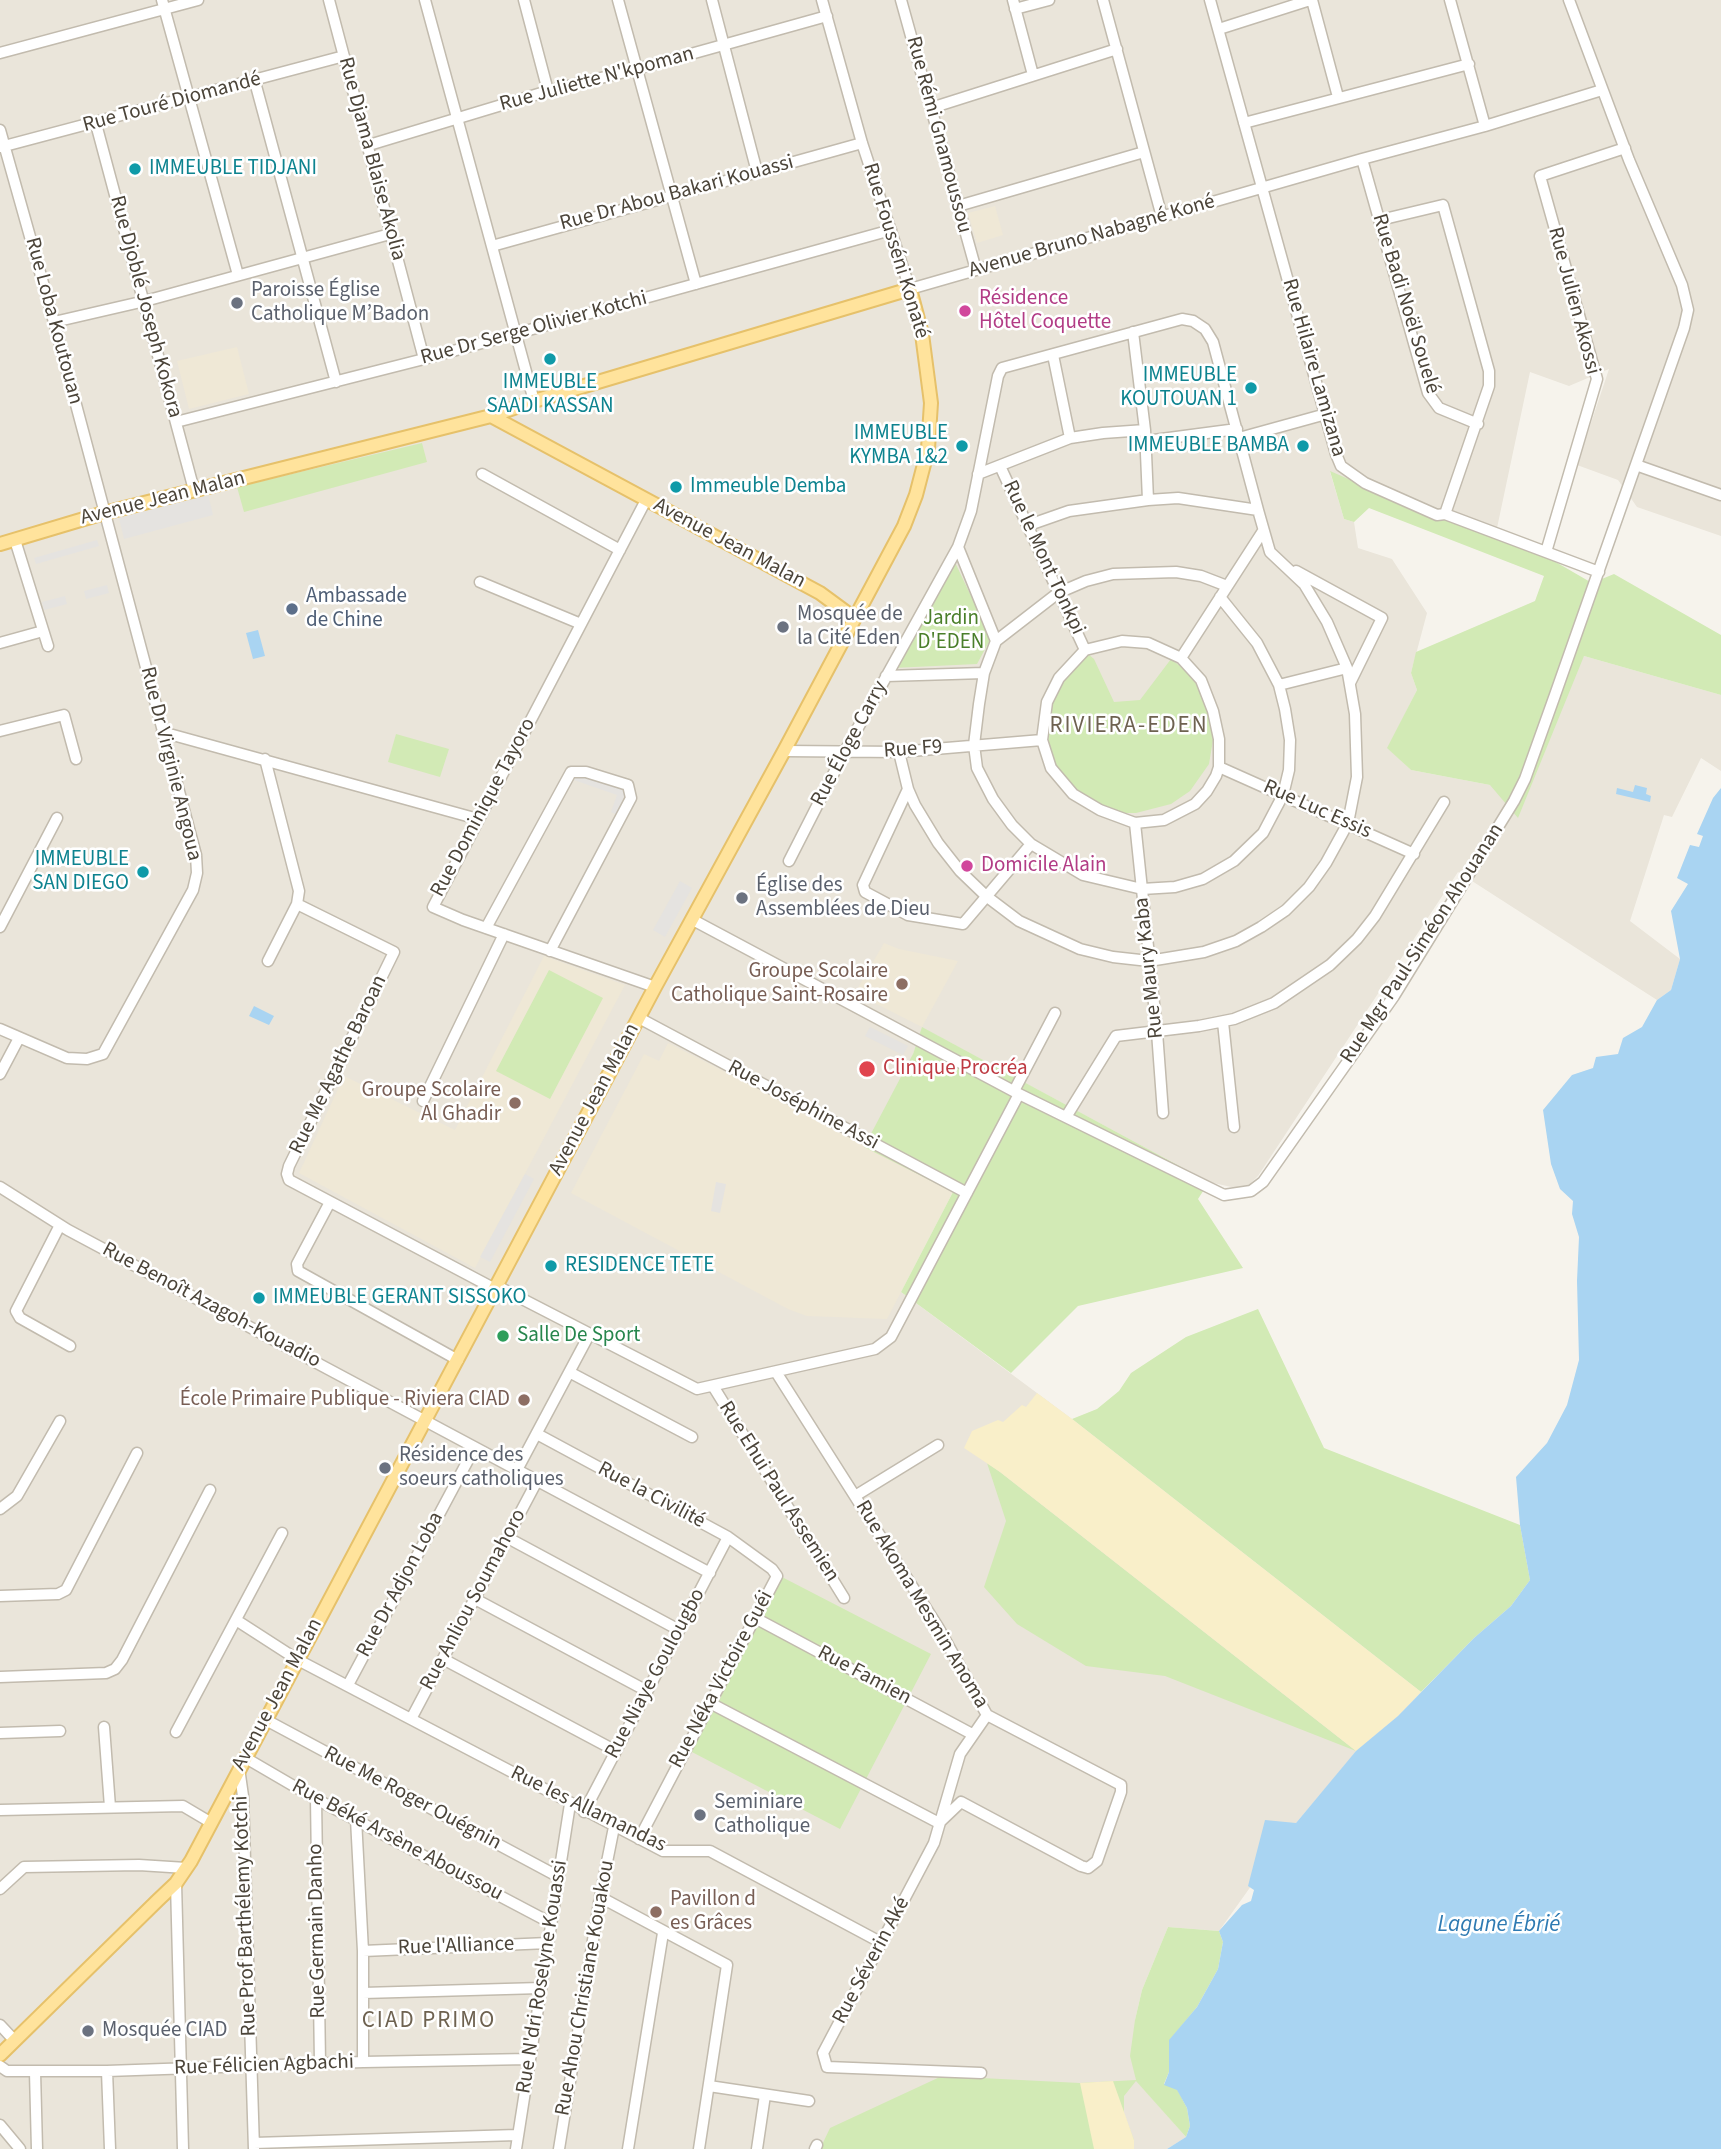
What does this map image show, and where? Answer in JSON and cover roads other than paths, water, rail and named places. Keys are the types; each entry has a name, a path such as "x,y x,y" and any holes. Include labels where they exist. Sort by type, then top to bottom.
{"main road":[{"name":"Avenue Bruno Nabagné Koné","path":"491,416 910,289"},
{"name":"Rue Fousséni Konaté","path":"854,618 904,526 916,495 928,449 931,403 929,375 910,289"},
{"name":"Avenue Jean Malan","path":"0,544 104,513 491,416 820,593 854,618 186,1868 176,1883 0,2055"}],"street":[{"path":"0,53 163,5 198,0"},
{"name":"Rue Djama Blaise Akolia","path":"329,0 424,359"},
{"path":"425,0 534,401"},
{"path":"524,0 548,91"},
{"path":"618,0 696,284"},
{"path":"712,0 757,172"},
{"name":"Rue Fousséni Konaté","path":"822,0 862,144 910,289"},
{"name":"Rue Rémi Gnamoussou","path":"901,0 976,270"},
{"path":"1033,75 1014,4 1049,0"},
{"path":"1103,0 1162,217"},
{"name":"Rue Hilaire Lamizana","path":"1210,0 1341,466 1365,483 1437,515 1445,514 1599,572"},
{"path":"1219,29 1311,0 1338,97"},
{"path":"1450,0 1485,126"},
{"path":"1569,0 1602,90"},
{"path":"163,5 238,275"},
{"name":"Rue Juliette N'kpoman","path":"369,145 548,91 827,16"},
{"path":"931,108 1117,49"},
{"name":"Rue Touré Diomandé","path":"2,147 255,82 344,56"},
{"path":"1244,123 1469,64"},
{"path":"255,82 336,382"},
{"name":"Avenue Bruno Nabagné Koné","path":"910,289 1485,126 1602,90"},
{"name":"Rue Mgr Paul-Siméon Ahouanan","path":"693,919 1017,1093 1224,1195 1251,1191 1263,1182 1394,996 1525,779 1684,328 1688,310 1682,285 1602,90"},
{"name":"Rue Djoblé Joseph Kokora","path":"96,124 194,490"},
{"name":"Rue Loba Koutouan","path":"0,130 2,147 54,322 104,513"},
{"name":"Rue Dr Abou Bakari Kouassi","path":"492,246 862,144"},
{"name":"Rue Julien Akossi","path":"1546,552 1597,379 1539,176 1625,148"},
{"path":"958,206 1144,152"},
{"name":"Rue Badi Noël Souelé","path":"1362,159 1428,393 1439,408 1478,424"},
{"path":"1380,220 1443,205 1489,371 1489,386 1478,424 1445,514"},
{"name":"Rue Dr Serge Olivier Kotchi","path":"176,422 424,359 891,230"},
{"path":"54,322 145,301 390,234"},
{"path":"899,752 908,789 938,843 960,871 986,896 1019,921 1058,940 1113,957 1149,961 1204,953 1236,941 1261,927 1286,909 1309,887 1348,823 1357,777 1355,714 1347,668 1327,622 1304,583 1270,552 1213,342 1205,329 1193,321 1182,319 1053,355 1070,438"},
{"path":"1133,332 1146,435 1147,499"},
{"name":"Rue Éloge Carry","path":"789,860 844,752 958,547 971,511 998,376 1002,368 1053,355"},
{"path":"978,474 1070,438 1103,433 1238,434 1326,414"},
{"path":"1636,465 1721,495"},
{"name":"Rue le Mont Tonkpi","path":"1000,466 1085,650"},
{"path":"482,474 620,550"},
{"path":"1029,525 1069,512 1147,499 1178,498 1258,510"},
{"name":"Rue Dominique Tayoro","path":"646,500 433,907 488,924 504,934 552,947 655,987"},
{"name":"Rue Dr Virginie Angoua","path":"0,1029 67,1058 87,1059 103,1054 193,890 197,873 196,855 104,513"},
{"path":"1181,658 1263,531"},
{"path":"15,540 48,646"},
{"path":"958,547 996,641"},
{"path":"1282,563 1382,618 1350,684"},
{"path":"1220,597 1257,643 1279,685 1290,740 1289,770 1283,795 1263,833 1234,861 1203,879 1175,887 1142,889 1116,885 1083,875 1031,844 1012,825 983,783 977,768 974,745 984,673 996,641 1058,593 1086,581 1113,574 1188,574 1227,586"},
{"path":"480,582 581,624"},
{"path":"0,643 43,631"},
{"path":"1122,641 1148,643 1181,658 1201,680 1209,697 1219,739 1219,767 1207,791 1187,810 1164,820 1135,823 1100,810 1073,794 1051,768 1042,740 1047,702 1059,678 1085,650 1122,641"},
{"path":"1279,685 1347,668"},
{"path":"886,676 984,673"},
{"path":"0,731 64,715 76,759"},
{"path":"162,732 478,819"},
{"name":"Rue F9","path":"784,751 899,752 1042,740"},
{"path":"265,759 299,891 297,904 268,961"},
{"name":"Rue Luc Essis","path":"1219,767 1414,854"},
{"path":"488,924 571,772 586,772 628,785 631,798 552,947"},
{"path":"908,789 863,885 865,892 908,915 963,924 1031,844"},
{"path":"1066,1117 1116,1036 1223,1022 1273,1003 1330,965 1357,939 1375,916 1444,802"},
{"path":"0,927 57,818"},
{"name":"Rue Maury Kaba","path":"1135,823 1163,1113"},
{"name":"Rue Me Agathe Baroan","path":"297,904 394,952 287,1174 289,1180 697,1389 875,1349 891,1337 967,1193 1055,1013"},
{"path":"423,1101 504,934"},
{"name":"Rue Joséphine Assi","path":"639,1018 967,1193"},
{"path":"1223,1022 1234,1127"},
{"path":"0,1074 19,1038"},
{"name":"Rue Benoît Azagoh-Kouadio","path":"0,1187 60,1225 710,1573"},
{"path":"330,1202 297,1264 298,1271 458,1360"},
{"path":"60,1225 16,1311 20,1318 70,1346"},
{"path":"517,1470 589,1335"},
{"name":"Rue Akoma Mesmin Anoma","path":"776,1372 938,1627 987,1716 1121,1785 1121,1792 1097,1861 1088,1867 1081,1866 961,1802 939,1823"},
{"path":"570,1373 692,1437"},
{"name":"Rue Ehui Paul Assemien","path":"713,1385 844,1598"},
{"path":"0,1509 17,1496 60,1421"},
{"name":"Rue la Civilité","path":"537,1434 728,1537"},
{"path":"855,1496 938,1445"},
{"name":"Rue Dr Adjon Loba","path":"348,1685 474,1448"},
{"path":"0,1596 58,1594 66,1590 137,1454"},
{"name":"Rue Anliou Soumahoro","path":"411,1719 537,1481"},
{"path":"0,1677 106,1673 115,1669 210,1490"},
{"path":"176,1732 282,1533"},
{"name":"Rue Niaye Goulougbo","path":"584,1812 728,1537"},
{"name":"Rue Néka Victoire Guéi","path":"639,1839 777,1576 772,1569 728,1537"},
{"path":"508,1538 679,1630"},
{"path":"475,1599 647,1691"},
{"name":"Rue Famien","path":"755,1618 972,1734"},
{"name":"Rue les Allamandas","path":"236,1620 298,1660 584,1812 663,1851 710,1851 882,1943"},
{"path":"443,1659 616,1751"},
{"path":"710,1703 939,1823"},
{"name":"Rue Séverin Aké","path":"981,2073 827,2067 823,2053 933,1843 960,1754 987,1716"},
{"name":"Rue Me Roger Ouégnin","path":"266,1720 559,1877"},
{"path":"104,1727 110,1807"},
{"path":"0,1733 60,1731"},
{"name":"Rue Béké Arsène Aboussou","path":"242,1763 316,1798 551,1923"},
{"name":"Rue Prof Barthélemy Kotchi","path":"242,1763 254,2146"},
{"name":"Rue Germain Danho","path":"316,1798 320,2063"},
{"name":"Rue N'dri Roselyne Kouassi","path":"516,2149 570,1804"},
{"path":"0,1810 183,1806 210,1822"},
{"path":"356,1819 363,1951 363,2062"},
{"name":"Rue Ahou Christiane Kouakou","path":"559,2149 614,1827"},
{"path":"0,1889 24,1867 139,1864 186,1868"},
{"path":"176,1883 183,2149"},
{"path":"600,1897 727,1965 699,2149"},
{"path":"628,2149 663,1933"},
{"name":"Rue l'Alliance","path":"363,1951 548,1943"},
{"path":"363,1993 541,1989"},
{"path":"0,2025 14,2040"},
{"name":"Rue Félicien Agbachi","path":"0,2066 7,2071 35,2072 529,2059"},
{"path":"107,2071 110,2149"},
{"path":"35,2072 37,2149"},
{"path":"709,2086 809,2101"},
{"path":"757,2149 765,2095"},
{"path":"0,2124 19,2149"},
{"path":"254,2146 517,2135"}],"water":[{"path":"258,630 265,656 253,659 246,633"},
{"path":"1635,785 1647,788 1646,794 1651,796 1650,802 1616,794 1617,788 1633,792"},
{"name":"Lagune Ébrié","path":"1721,788 1721,2149 1167,2149 1186,2137 1190,2126 1187,2108 1177,2090 1164,2085 1169,2072 1169,2040 1197,2007 1218,1969 1223,1942 1219,1931 1242,1905 1251,1901 1254,1890 1248,1886 1265,1820 1296,1823 1356,1751 1398,1716 1474,1638 1511,1606 1530,1580 1520,1525 1516,1477 1547,1443 1567,1405 1579,1360 1579,1237 1572,1214 1573,1201 1560,1189 1551,1164 1543,1110 1572,1075 1593,1068 1596,1057 1618,1054 1623,1038 1642,1027 1657,1000 1671,990 1680,959 1671,911 1688,884 1677,878 1690,845 1699,847 1703,836 1697,834 1713,798"},
{"path":"254,1006 274,1016 269,1025 249,1016"}],"place":[{"name":"IMMEUBLE TIDJANI","path":"135,169"},
{"name":"Paroisse Église Catholique M’Badon","path":"237,303"},
{"name":"Résidence Hôtel Coquette","path":"965,311"},
{"name":"IMMEUBLE SAADI KASSAN","path":"550,359"},
{"name":"IMMEUBLE KOUTOUAN 1","path":"1251,388"},
{"name":"IMMEUBLE KYMBA 1&2","path":"962,446"},
{"name":"IMMEUBLE BAMBA","path":"1303,446"},
{"name":"Immeuble Demba","path":"676,487"},
{"name":"Ambassade de Chine","path":"292,609"},
{"name":"Mosquée de la Cité Eden","path":"783,627"},
{"name":"Domicile Alain","path":"967,866"},
{"name":"IMMEUBLE SAN DIEGO","path":"143,872"},
{"name":"Église des Assemblées de Dieu","path":"742,898"},
{"name":"Groupe Scolaire Catholique Saint-Rosaire","path":"902,984"},
{"name":"Clinique Procréa","path":"867,1069"},
{"name":"Groupe Scolaire Al Ghadir","path":"515,1103"},
{"name":"RESIDENCE TETE","path":"551,1266"},
{"name":"IMMEUBLE GERANT SISSOKO","path":"259,1298"},
{"name":"Salle De Sport","path":"503,1336"},
{"name":"École Primaire Publique - Riviera CIAD","path":"524,1400"},
{"name":"Résidence des soeurs catholiques","path":"385,1468"},
{"name":"Seminiare Catholique","path":"700,1815"},
{"name":"Pavillon d es Grâces","path":"656,1912"},
{"name":"Mosquée CIAD","path":"88,2031"}],"district":[{"name":"RIVIERA-EDEN","path":"1129,727"},
{"name":"CIAD PRIMO","path":"429,2022"}],"park label":[{"name":"Jardin D'EDEN","path":"951,631"}]}
